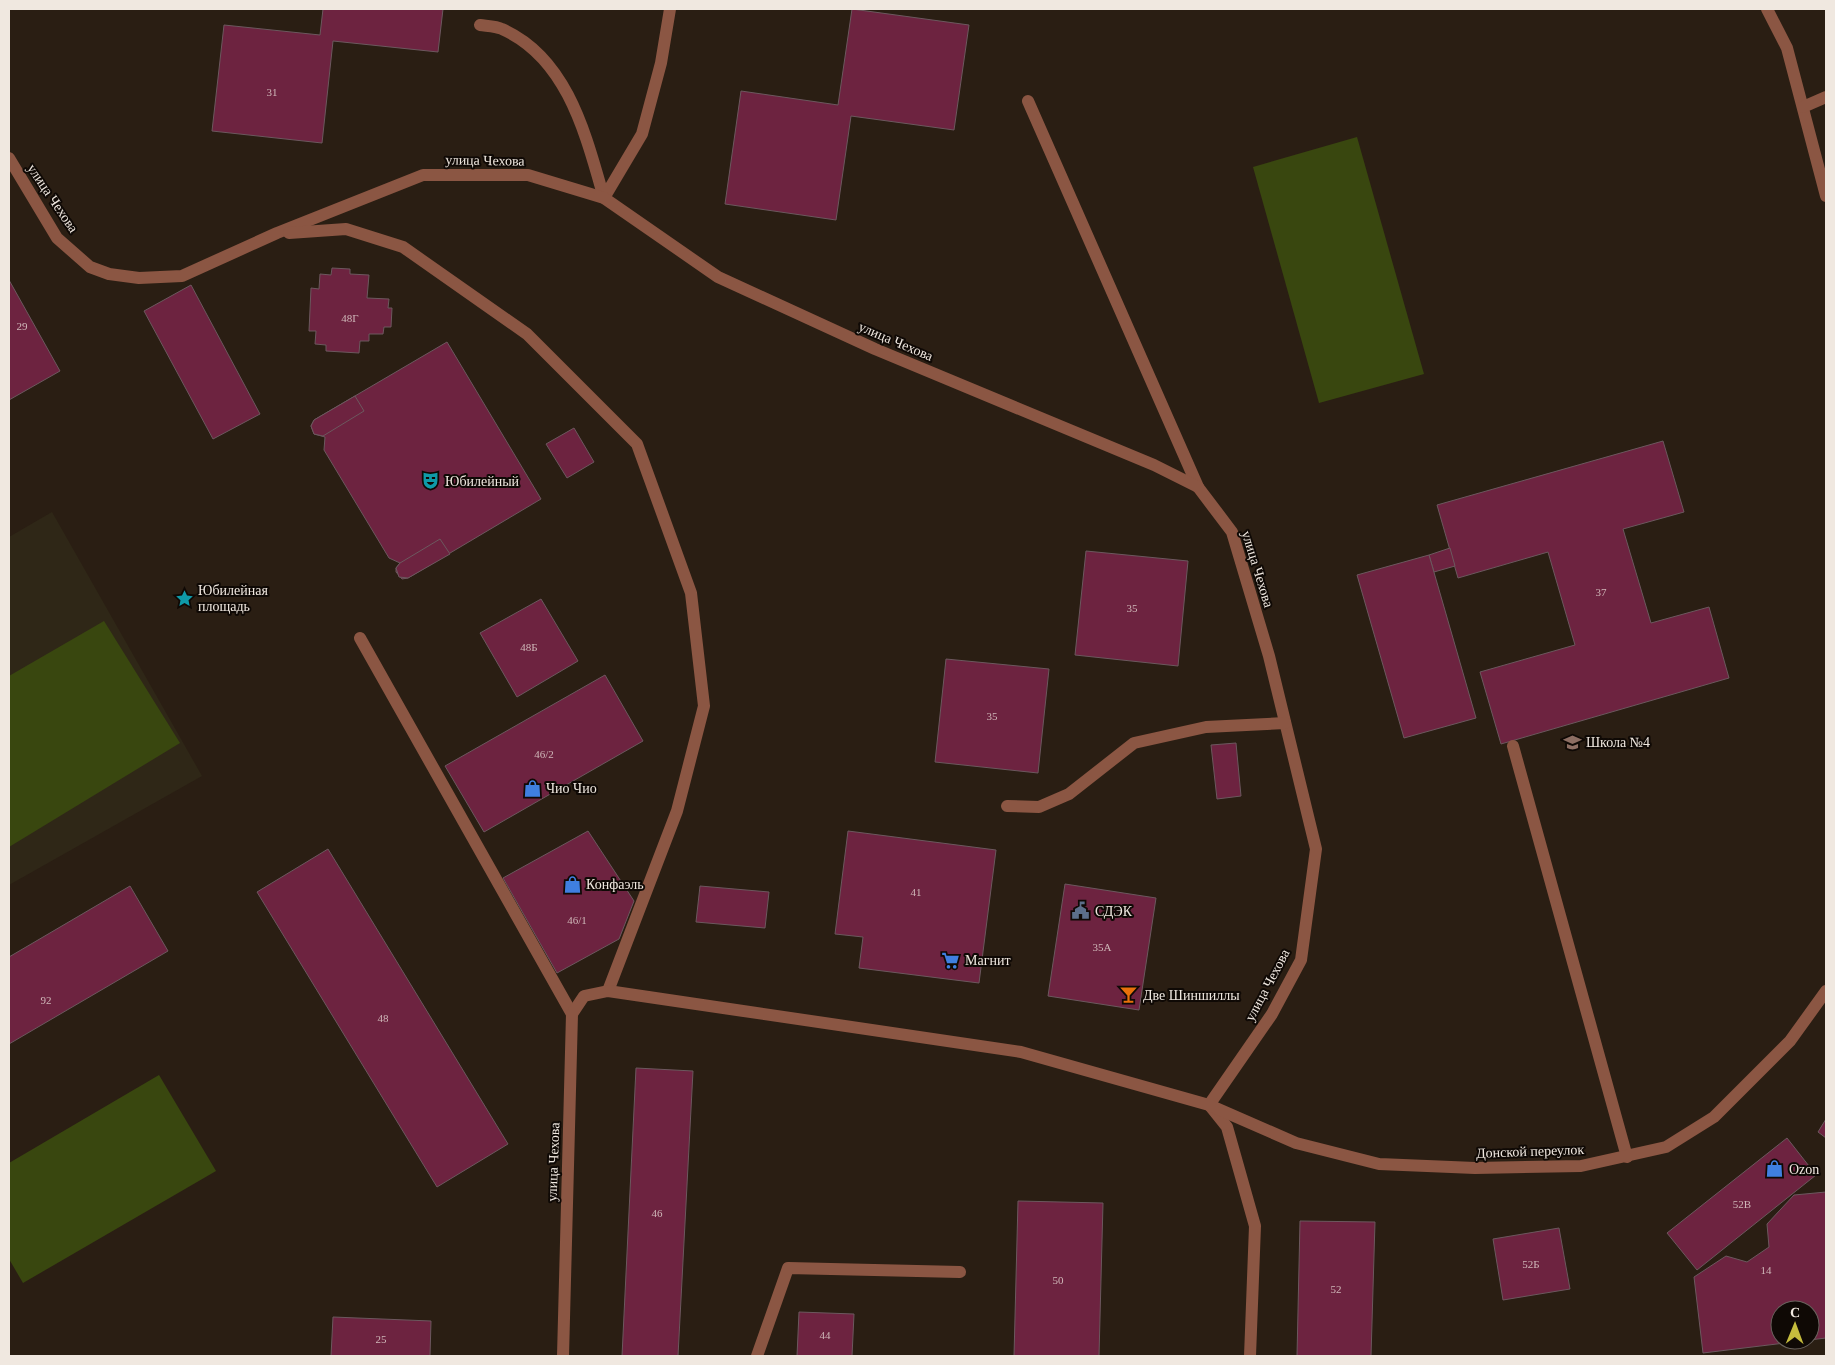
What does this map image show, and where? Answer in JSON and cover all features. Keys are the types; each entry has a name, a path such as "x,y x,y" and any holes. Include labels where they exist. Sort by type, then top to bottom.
{"street":[{"path":"604,198 642,134 661,63 670,9"},
{"path":"1767,9 1787,48 1826,196"},
{"path":"480,25 501,28 526,43 559,76 586,134 604,198"},
{"path":"1803,107 1826,97"},
{"path":"1028,101 1198,487"},
{"name":"улица Чехова","path":"9,158 58,238 90,267 109,274 139,278 182,276 277,234 423,175 528,175 604,198 718,277 874,349 1154,465 1198,487 1232,532 1269,656 1316,849 1301,960 1272,1014 1209,1105"},
{"path":"277,234 346,229 403,247 527,334 637,444 691,593 704,706 677,811 608,991 584,996 572,1014 360,638"},
{"path":"1007,806 1039,807 1069,794 1134,743 1206,727 1284,723"},
{"path":"1513,746 1627,1157"},
{"name":"Донской переулок","path":"608,991 1021,1052 1209,1105 1296,1143 1379,1164 1475,1168 1581,1166 1666,1147 1714,1116 1790,1041 1826,991"},
{"name":"улица Чехова","path":"563,1356 572,1014"},
{"path":"1209,1105 1227,1128 1255,1226 1250,1356"},
{"path":"757,1356 788,1268 960,1272"}],"shaded area":[{"path":"52,512 202,776 9,885 9,537"}],"green space":[{"path":"1357,137 1424,374 1319,403 1253,167"},
{"path":"104,621 180,743 9,847 9,676"},
{"path":"159,1075 216,1171 23,1283 9,1259 9,1163"}],"building":[{"path":"323,9 443,9 438,52 333,41 322,143 212,131 224,25 320,35"},
{"path":"852,9 969,25 954,130 851,116 836,220 725,204 741,91 838,105"},
{"path":"332,268 350,269 350,274 369,275 367,298 389,299 388,308 392,308 391,327 384,327 383,334 369,334 369,341 360,341 359,353 326,351 326,345 315,344 316,331 309,331 311,288 319,289 320,274 331,275"},
{"path":"9,280 60,371 9,400"},
{"path":"191,285 260,414 213,439 144,311"},
{"name":"Юбилейный","path":"447,342 541,499 408,578 402,579 396,572 396,568 400,563 389,558 324,450 325,437 314,434 311,426 314,420"},
{"path":"355,396 364,411 323,436 314,434 311,426 314,420"},
{"path":"574,428 594,462 567,478 546,444"},
{"path":"1663,441 1684,512 1623,529 1651,623 1709,607 1729,678 1501,744 1480,672 1575,645 1548,552 1458,578 1437,505"},
{"path":"440,539 450,554 408,578 399,577 396,568 400,563"},
{"path":"1450,548 1455,566 1434,572 1429,555"},
{"path":"1086,551 1188,561 1178,666 1075,655"},
{"path":"1429,555 1476,718 1404,738 1357,575"},
{"path":"541,599 578,661 517,697 480,633"},
{"path":"946,659 1049,669 1038,773 935,762"},
{"path":"605,675 643,741 484,832 445,766"},
{"path":"1236,743 1241,796 1217,799 1211,745"},
{"path":"588,831 634,901 619,939 557,973 503,878"},
{"path":"848,831 996,850 979,983 859,968 863,937 835,934"},
{"path":"328,849 508,1144 437,1187 257,892"},
{"path":"1065,884 1156,898 1139,1010 1048,996"},
{"path":"130,886 168,951 9,1044 9,957"},
{"path":"700,886 769,892 765,928 696,922"},
{"path":"636,1068 693,1071 678,1356 622,1356"},
{"path":"1826,1119 1826,1138 1818,1132"},
{"path":"1787,1138 1816,1175 1697,1270 1667,1233"},
{"path":"1826,1192 1826,1338 1820,1339 1820,1300 1770,1300 1770,1345 1703,1353 1694,1277 1726,1256 1747,1262 1769,1247 1767,1224 1794,1195"},
{"path":"1018,1201 1103,1203 1099,1356 1014,1356"},
{"path":"1300,1221 1375,1222 1371,1356 1297,1356"},
{"path":"1559,1228 1570,1289 1503,1300 1493,1239"},
{"path":"799,1312 854,1314 852,1356 797,1356"},
{"path":"333,1317 431,1321 430,1356 331,1356"}],"place":[{"name":"Юбилейный","path":"431,481"},
{"name":"Юбилейная площадь","path":"184,598"},
{"name":"Школа №4","path":"1572,742"},
{"name":"Чио Чио","path":"532,788"},
{"name":"Конфаэль","path":"572,884"},
{"name":"СДЭК","path":"1081,911"},
{"name":"Магнит","path":"951,960"},
{"name":"Две Шиншиллы","path":"1129,995"},
{"name":"Ozon","path":"1775,1169"}]}
